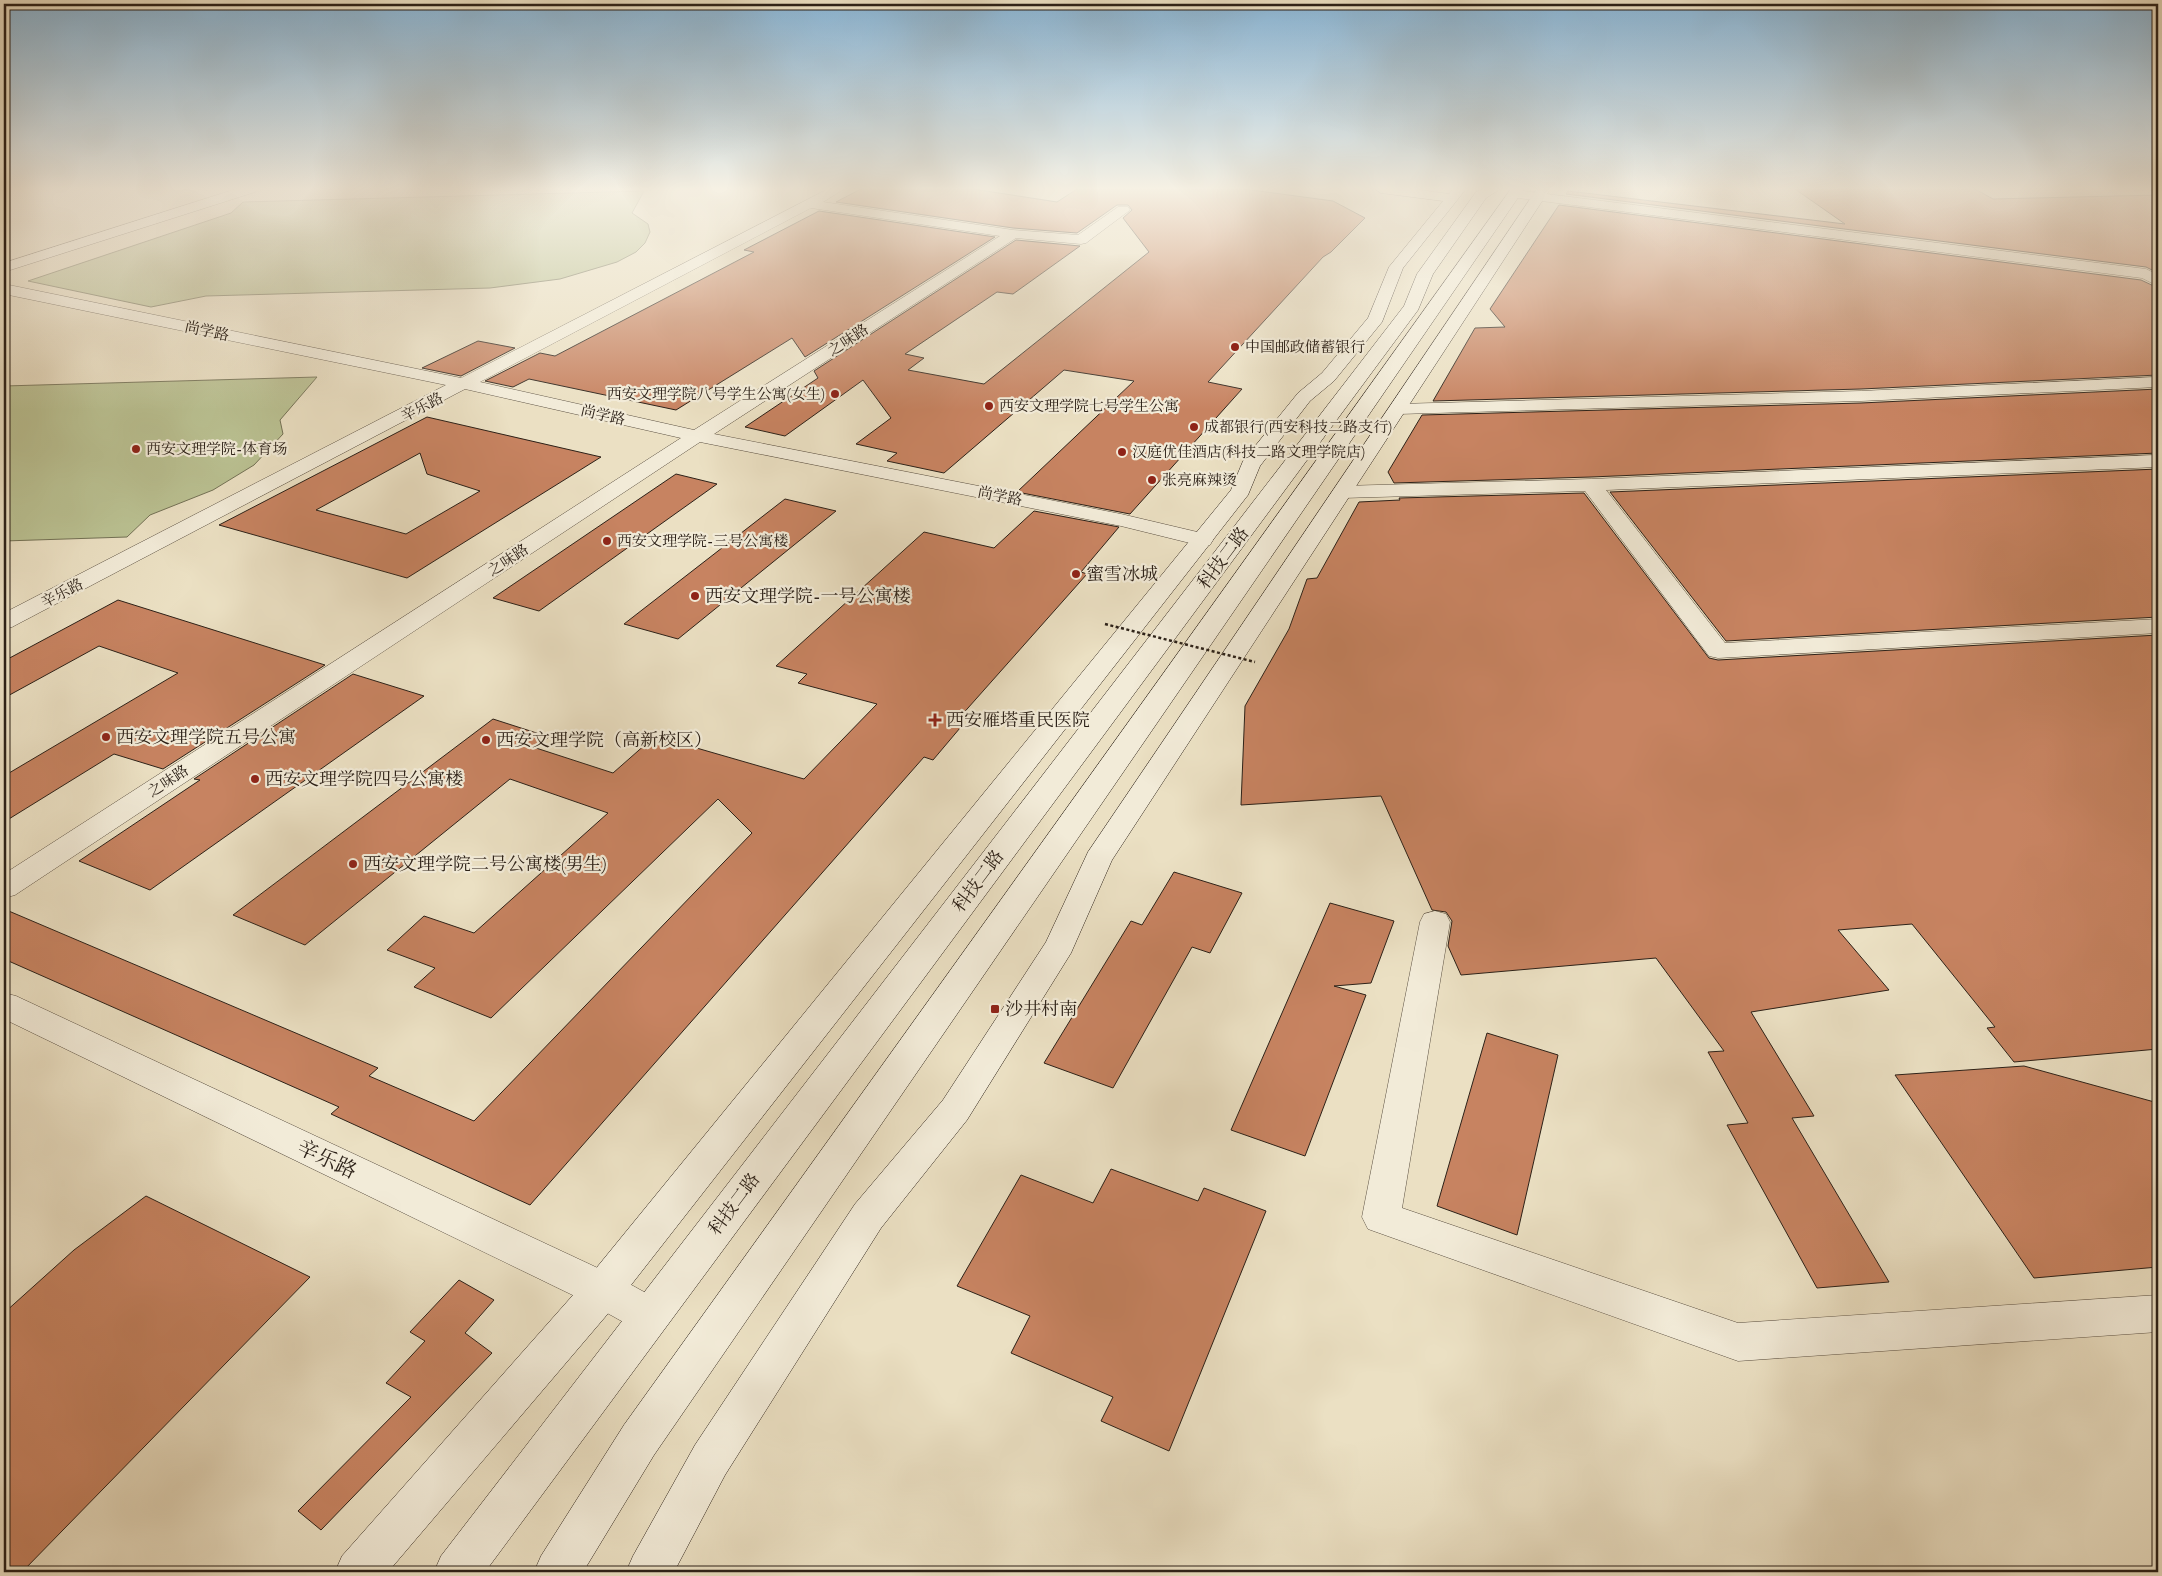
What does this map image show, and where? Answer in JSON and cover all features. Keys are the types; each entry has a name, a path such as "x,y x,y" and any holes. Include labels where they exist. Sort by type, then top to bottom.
{"street":[{"path":"4,268 21,263"},
{"name":"辛乐路","path":"4,622 698,263"},
{"name":"之味路","path":"4,888 697,436 968,263"},
{"path":"358,1572 604,1290 1202,540 1241,491 1250,465 1304,397 1328,377 1376,319 1396,267 1402,263"},
{"name":"科技二路","path":"457,1572 1412,307 1425,274 1434,263"},
{"name":"科技二路","path":"557,1572 639,1440 1442,263"},
{"path":"649,1572 710,1460 868,1216 955,1110 1060,945 1098,860 1398,408 1460,263"},
{"path":"2054,263 2146,274 2158,281"},
{"name":"尚学路","path":"4,289 465,384 697,436 1111,518 1202,540"},
{"path":"1398,408 1861,396 2158,382"},
{"path":"1342,492 1591,485 2158,461"},
{"path":"1591,485 1718,651 2158,626"},
{"path":"1435,922 1381,1217 1738,1342 2158,1314"},
{"name":"辛乐路","path":"4,1005 604,1290 650,1316"}],"path":[{"path":"1105,624 1255,662"}],"green space":[{"path":"83,263 615,263 560,279 490,288 206,296 151,307 28,281"},
{"name":"西安文理学院-体育场","path":"317,377 280,420 283,434 254,465 213,490 150,515 127,537 4,541 4,386"}],"building":[{"path":"734,263 955,263 805,357 792,338 676,410 529,379 513,387 485,381 540,353 555,356"},
{"path":"981,263 1057,263 1013,294 997,292 905,354 924,358 908,370 984,384 1136,263 1318,263 1208,382 1242,389 1130,514 1017,492 1134,381 1064,370 944,473 887,461 897,453 856,444 891,418 863,380 785,436 745,427 818,378 814,371"},
{"path":"1521,263 2006,263 2141,280 2158,288 2158,375 1861,389 1433,401 1475,328 1505,327 1490,309"},
{"path":"2111,263 2158,263 2158,273 2146,267"},
{"path":"478,341 515,348 461,376 422,368"},
{"path":"2158,389 2158,453 1591,477 1394,483 1388,472 1422,415 1861,403"},
{"path":"427,417 601,457 407,578 219,525","holes":["420,453 427,474 480,491 406,534 316,510"]},
{"path":"2158,469 2158,617 1726,641 1610,492"},
{"name":"西安文理学院-三号公寓楼","path":"676,474 717,484 539,611 493,598"},
{"path":"1584,493 1709,658 1718,660 2158,635 2158,1049 2014,1062 1987,1028 1995,1027 1912,924 1838,930 1889,990 1751,1012 1814,1116 1792,1118 1889,1282 1817,1288 1727,1125 1748,1123 1708,1052 1724,1051 1656,958 1461,975 1448,946 1452,921 1446,912 1432,910 1381,796 1241,805 1245,706 1289,629 1307,579 1317,578 1359,502 1400,500 1399,498"},
{"path":"785,499 836,511 678,639 624,624"},
{"path":"1034,511 1119,527 1081,572 1087,574 952,726 960,728 933,760 924,757 530,1205 331,1114 339,1107 4,959 4,909 378,1068 369,1076 474,1121 752,833 718,799 491,1018 414,987 435,968 387,950 424,916 474,933 608,813 510,779 305,945 233,915 493,719 549,737 536,748 613,773 655,736 804,779 877,704 798,683 807,674 776,666 924,532 994,548"},
{"name":"西安文理学院五号公寓","path":"118,600 325,665 163,769 114,754 4,822 4,776 178,673 99,646 4,698 4,661"},
{"name":"西安文理学院四号公寓楼","path":"353,674 424,696 150,890 79,861 200,780 194,779"},
{"path":"1174,872 1242,893 1210,953 1192,947 1113,1088 1044,1063 1131,921 1142,925"},
{"path":"1330,903 1394,921 1371,983 1334,986 1366,995 1305,1156 1231,1130"},
{"path":"1487,1033 1558,1055 1517,1235 1437,1206"},
{"path":"2024,1066 2158,1103 2158,1267 2034,1278 1895,1075"},
{"path":"1111,1169 1198,1201 1204,1188 1266,1211 1169,1451 1101,1421 1113,1397 1011,1353 1030,1316 957,1286 1021,1175 1093,1203"},
{"path":"146,1196 310,1277 22,1572 4,1572 4,1313 74,1250"},
{"path":"459,1280 494,1300 465,1333 492,1353 321,1530 298,1511 411,1397 386,1383 425,1341 410,1332"}],"place":[{"name":"中国邮政储蓄银行","path":"1235,347"},
{"name":"西安文理学院八号学生公寓(女生)","path":"835,394"},
{"name":"西安文理学院七号学生公寓","path":"989,406"},
{"name":"成都银行(西安科技二路支行)","path":"1194,427"},
{"name":"西安文理学院-体育场","path":"136,449"},
{"name":"汉庭优佳酒店(科技二路文理学院店)","path":"1122,452"},
{"name":"张亮麻辣烫","path":"1152,480"},
{"name":"西安文理学院-三号公寓楼","path":"607,541"},
{"name":"蜜雪冰城","path":"1076,574"},
{"name":"西安文理学院-一号公寓楼","path":"695,596"},
{"name":"西安雁塔重民医院","path":"935,720"},
{"name":"西安文理学院五号公寓","path":"106,737"},
{"name":"西安文理学院（高新校区）","path":"486,740"},
{"name":"西安文理学院四号公寓楼","path":"255,779"},
{"name":"西安文理学院二号公寓楼(男生)","path":"353,864"},
{"name":"沙井村南","path":"995,1009"}]}
